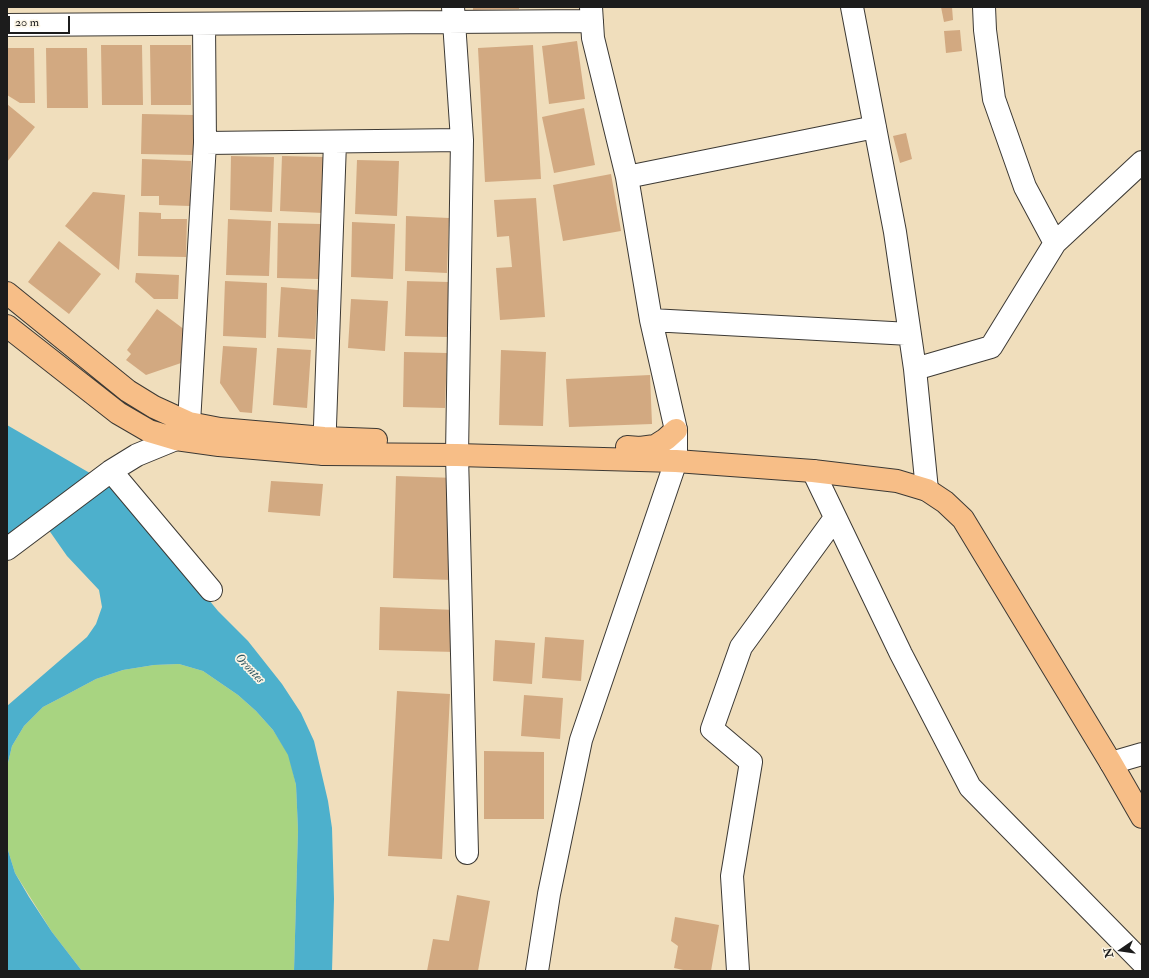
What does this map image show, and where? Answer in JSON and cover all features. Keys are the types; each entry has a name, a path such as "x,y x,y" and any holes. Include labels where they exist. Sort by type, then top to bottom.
{"main road":[{"path":"7,293 128,391 154,408 182,431 219,445 457,449 640,448 655,446 676,430"},
{"path":"7,326 118,413 149,431 182,431"},
{"path":"457,449 676,461 813,471 897,481 927,490 945,502 963,519 1111,763 1142,817"}],"street":[{"path":"852,7 894,232 910,334 927,490"},
{"path":"984,7 985,30 994,99 1025,186 1055,242"},
{"path":"453,14 462,140 457,449 467,853"},
{"path":"7,25 100,16 204,24 257,15 591,14 593,38 626,177 651,320 676,430 676,461 581,740 549,894 537,971"},
{"path":"7,549 111,471 182,431 205,143 204,24"},
{"path":"626,177 875,127"},
{"path":"205,143 462,140"},
{"path":"324,446 334,142"},
{"path":"915,370 991,347 1055,242 1142,162"},
{"path":"651,320 910,334"},
{"path":"111,471 211,590"},
{"path":"813,471 901,654 970,787 1142,962"},
{"path":"738,971 732,876 751,762 712,729 741,648 835,518"},
{"path":"1111,763 1142,754"}],"green space":[{"path":"179,664 203,671 238,695 256,711 273,730 289,755 296,785 298,830 294,971 82,971 52,932 15,873 7,847 7,767 12,746 24,726 43,707 96,679 123,670 154,665"}],"water":[{"name":"Orontes","path":"7,425 107,483 167,549 218,611 248,641 282,684 301,713 314,741 328,801 332,828 334,899 332,971 294,971 298,830 296,785 288,755 273,730 256,711 238,695 203,671 179,664 154,665 123,670 96,679 43,707 24,726 12,746 7,767 7,706 87,637 96,624 102,607 99,590 67,556 39,516 7,541"},
{"path":"7,847 15,873 29,897 52,932 82,971 7,971"}],"building":[{"path":"473,7 519,7 519,9 473,10"},
{"path":"941,7 952,7 953,20 944,22"},
{"path":"960,30 962,51 946,53 944,31"},
{"path":"577,41 585,99 549,104 542,46"},
{"path":"101,45 142,45 143,105 102,105"},
{"path":"150,45 191,45 191,105 151,105"},
{"path":"533,45 541,179 485,182 478,48"},
{"path":"7,48 34,48 35,103 20,103 7,95"},
{"path":"46,48 87,48 88,108 47,108"},
{"path":"7,104 35,127 7,162"},
{"path":"584,108 595,165 554,173 542,117"},
{"path":"142,114 194,115 194,155 141,154"},
{"path":"906,133 912,159 900,163 893,136"},
{"path":"231,156 274,157 272,212 230,210"},
{"path":"282,156 325,157 323,213 280,211"},
{"path":"142,159 191,161 190,206 159,205 159,196 141,196"},
{"path":"357,160 399,161 397,216 355,214"},
{"path":"611,174 621,231 563,241 553,185"},
{"path":"93,192 125,195 119,270 65,226"},
{"path":"536,198 545,317 500,320 496,268 512,267 509,236 497,237 494,200"},
{"path":"139,212 161,213 161,219 187,219 186,257 138,256"},
{"path":"406,216 449,218 447,273 405,271"},
{"path":"228,219 271,221 269,276 226,275"},
{"path":"352,222 395,224 393,279 351,277"},
{"path":"278,223 321,224 319,279 277,278"},
{"path":"59,241 101,274 69,314 28,282"},
{"path":"136,273 179,275 178,299 154,299 135,282"},
{"path":"225,281 267,283 266,338 223,336"},
{"path":"407,281 449,282 448,337 405,336"},
{"path":"281,287 318,290 315,339 278,337"},
{"path":"351,299 388,301 385,351 348,348"},
{"path":"157,309 189,333 181,363 146,375 126,360 131,354 127,350"},
{"path":"223,346 257,348 252,413 240,412 220,383"},
{"path":"277,348 311,350 307,408 273,405"},
{"path":"501,350 546,352 543,426 499,425"},
{"path":"404,352 447,353 445,408 403,407"},
{"path":"650,375 652,424 569,427 566,379"},
{"path":"396,476 456,478 452,580 393,578"},
{"path":"271,481 323,484 320,516 268,512"},
{"path":"380,607 456,610 455,652 379,650"},
{"path":"545,637 584,640 581,681 542,678"},
{"path":"495,640 535,643 532,684 493,681"},
{"path":"397,691 450,694 442,859 388,856"},
{"path":"524,695 563,698 560,739 521,736"},
{"path":"484,751 544,752 544,819 484,819"},
{"path":"457,895 490,901 478,971 427,971 433,939 449,941"},
{"path":"675,917 719,925 711,971 688,971 674,968 678,946 671,941"}]}
